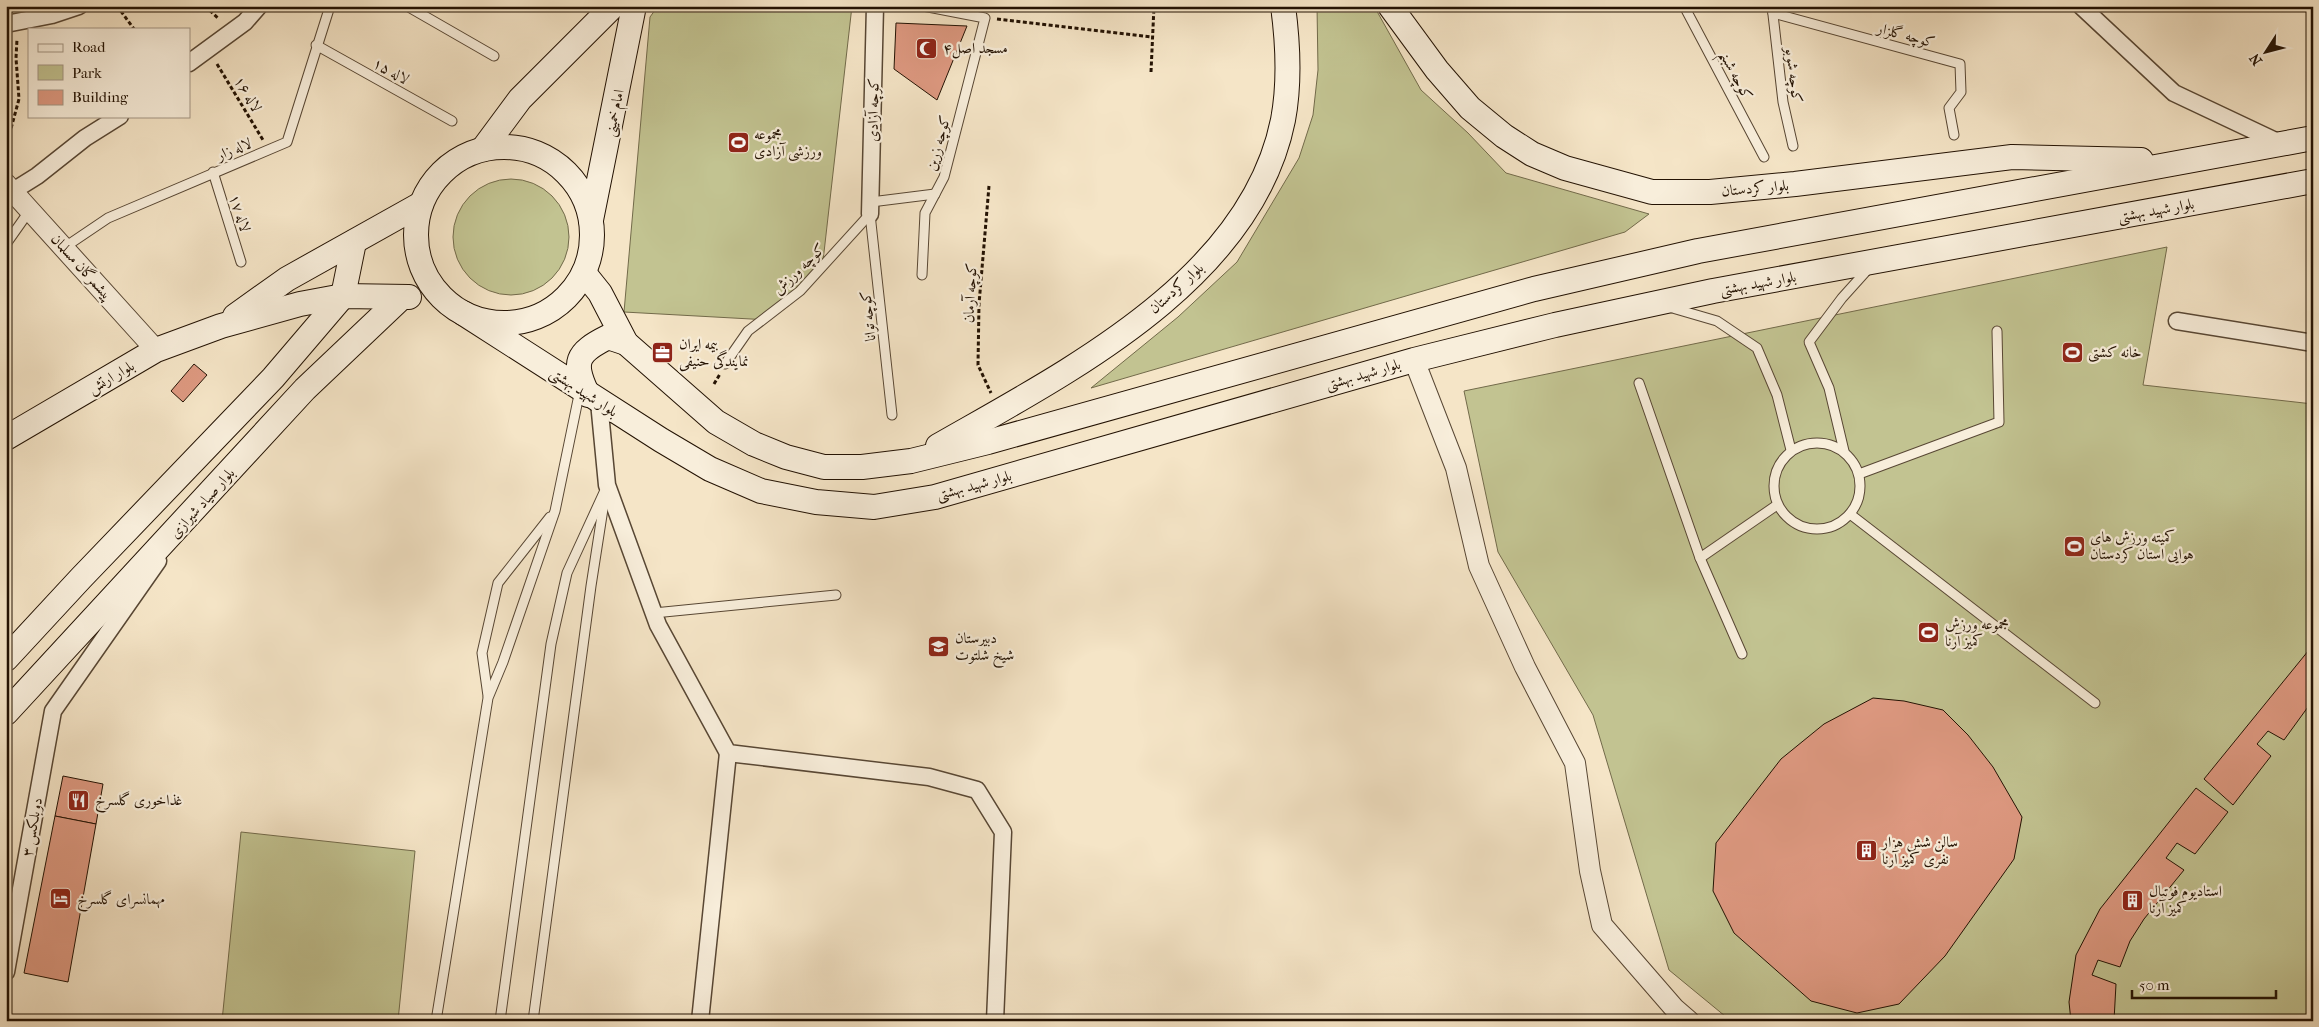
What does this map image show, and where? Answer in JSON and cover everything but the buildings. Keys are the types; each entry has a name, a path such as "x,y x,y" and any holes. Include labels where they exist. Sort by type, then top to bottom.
{"main road":[{"path":"483,149 520,99 613,6"},
{"name":"امام خمینی","path":"591,220 634,6"},
{"name":"بلوار کردستان","path":"911,461 1037,390 1136,323 1190,279 1223,243 1264,176 1283,120 1287,84 1287,32 1283,6"},
{"name":"بلوار کردستان","path":"1390,6 1448,83 1470,108 1504,136 1532,154 1565,168 1652,192 1710,192 1795,184 2012,157 2190,161"},
{"path":"584,273 600,293 626,343 716,422 754,444 778,454 824,467 862,467 911,461 1187,387 1534,289 1698,251 2313,138"},
{"path":"221,326 300,304 342,296 444,299 458,310 490,322 518,322 545,313 568,296 584,273 592,247 591,220 582,193 564,170 540,154 512,147 483,149 457,160 436,179 421,204 416,232 420,261 433,286 458,310"},
{"name":"بلوار شهید بهشتی","path":"458,310 589,396 710,469 761,491 816,502 874,506 935,496 1414,360 1657,303 2313,181"},
{"path":"221,326 287,279 421,204"},
{"path":"6,659 273,378 342,296 354,242"},
{"name":"بلوار صیاد شیرازی","path":"6,713 190,516 305,389 402,297"},
{"name":"بلوار ارتش","path":"6,438 156,350 221,326"},
{"path":"589,396 579,376 580,361 587,348 608,337 626,343"},
{"path":"164,493 190,516"},
{"path":"34,629 63,652"}],"street":[{"path":"13,22 52,15 79,6"},
{"path":"190,62 245,22 259,6"},
{"name":"کوچه آزادی","path":"871,208 875,6"},
{"path":"2081,6 2174,93 2282,144"},
{"path":"10,188 37,176 85,138 117,118"},
{"name":"پیشمرگان مسلمان","path":"10,188 156,350"},
{"path":"2177,320 2313,343"},
{"path":"1414,360 1456,468 1479,566 1525,667 1575,762 1590,871 1602,925 1674,1008 1689,1021"},
{"path":"589,396 607,485 658,625 728,752 700,1021"},
{"path":"63,652 81,671 190,516"},
{"name":"دوبلکس ۳","path":"6,972 53,711 81,671"},
{"path":"728,752 928,777 977,790 1003,832 996,1021"}],"lane":[{"name":"لاله زار","path":"65,247 108,218 287,142 316,45 330,6"},
{"path":"407,6 494,56"},
{"path":"923,6 985,18"},
{"name":"کوچه شبنم","path":"1684,6 1764,157"},
{"name":"کوچه گلزار","path":"1772,9 1960,64 1961,92 1949,108 1954,135"},
{"name":"کوچه شوبو","path":"1772,9 1783,102 1793,146"},
{"name":"کوچه زرین","path":"922,275 925,213 944,177 985,18"},
{"name":"لاله ۱۵","path":"316,45 452,120"},
{"name":"لاله ۱۷","path":"213,172 241,262"},
{"path":"871,208 935,194"},
{"name":"کوچه ورزش","path":"725,364 748,332 800,291 871,208"},
{"name":"کوچه توانا","path":"871,208 892,415"},
{"path":"6,244 30,210"},
{"path":"1844,452 1829,388 1810,342 1842,298 1875,262"},
{"path":"1657,303 1717,321 1756,348 1777,395 1790,450"},
{"path":"1859,474 1999,422 1996,331"},
{"path":"1639,383 1700,558 1742,654"},
{"path":"436,1021 488,698 503,662 555,510 589,396"},
{"path":"1818,442 1832,444 1844,452 1853,462 1859,474 1858,502 1850,514 1840,523 1827,528 1813,529 1798,526 1786,517 1777,505 1773,490 1774,475 1780,461 1790,450 1804,444 1818,442"},
{"path":"500,1021 551,644 566,573 607,485"},
{"path":"533,1021 591,586 607,485"},
{"path":"1700,558 1777,505"},
{"path":"488,698 482,653 498,583 555,510"},
{"path":"1850,514 2095,703"},
{"path":"654,613 836,595"}],"path":[{"path":"117,6 133,28"},
{"path":"1151,72 1154,6"},
{"path":"985,18 1152,37"},
{"path":"6,147 19,99 13,22"},
{"name":"لاله ۱۶","path":"209,50 269,150"},
{"name":"کوچه آرمان","path":"989,186 979,304 978,365 993,398"}],"green space":[{"name":"مجموعه ورزشی آزادی","path":"658,6 852,6 822,270 769,320 624,312 650,17"},
{"path":"1317,6 1374,6 1421,90 1468,133 1506,173 1649,214 1625,232 1091,388 1178,317 1237,262 1299,158 1313,115 1318,70"},
{"path":"511,179 533,183 543,188 552,196 560,205 565,215 569,237 565,259 560,269 552,278 543,286 533,291 511,295 489,291 479,286 470,278 462,269 457,259 453,237 457,215 462,205 470,196 479,188 489,183"},
{"name":"مجموعه ورزش کمیز آرنا","path":"2167,247 2143,385 2313,404 2313,1021 1731,1021 1669,970 1593,715 1498,552 1464,391"},
{"path":"241,832 415,851 398,1021 222,1021"}],"place":[{"name":"مسجد اصل۴","path":"927,48"},
{"name":"مجموعه ورزشی آزادی","path":"738,143"},
{"name":"خانه کشتی","path":"2072,352"},
{"name":"بیمه ایران نمایندگی حنیفی","path":"663,353"},
{"name":"کمیته ورزش های هوایی استان کردستان","path":"2074,546"},
{"name":"مجموعه ورزش کمیز آرنا","path":"1929,633"},
{"name":"دبیرستان شیخ شلتوت","path":"939,647"},
{"name":"غذاخوری گلسرخ","path":"79,800"},
{"name":"سالن شش هزار نفری کمیز آرنا","path":"1866,851"},
{"name":"مهمانسرای گلسرخ","path":"61,899"},
{"name":"استادیوم فوتبال کمیز آرنا","path":"2133,900"}]}
